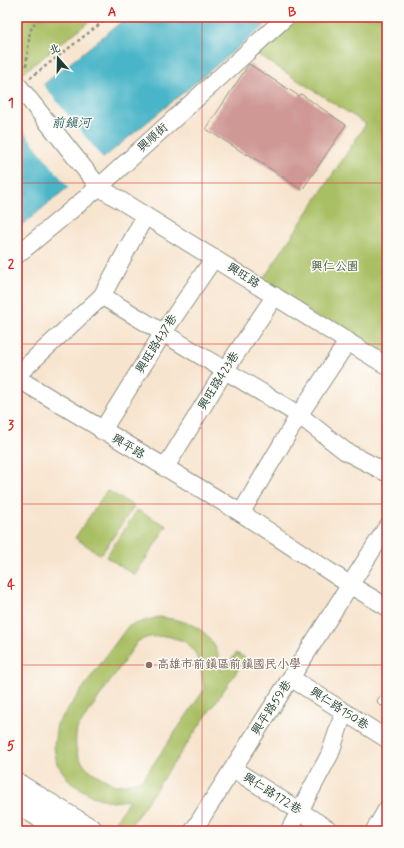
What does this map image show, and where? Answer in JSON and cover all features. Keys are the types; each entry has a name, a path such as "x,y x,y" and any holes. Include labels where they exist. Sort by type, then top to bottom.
{"street":[{"name":"興順街","path":"17,255 99,187 286,17"},
{"name":"興旺路","path":"18,85 99,187 387,366"},
{"path":"17,375 102,296 145,216"},
{"name":"興旺路437巷","path":"102,431 163,333 214,258"},
{"path":"102,296 299,415 345,451 387,473"},
{"name":"興旺路423巷","path":"165,468 225,370 275,296"},
{"path":"241,513 299,415 348,341"},
{"name":"興平路","path":"17,378 102,431 241,513 350,585 387,607"},
{"name":"興平路59巷","path":"193,831 387,527"},
{"name":"興仁路150巷","path":"292,678 387,739"},
{"path":"289,831 330,754 344,712"},
{"name":"興仁路172巷","path":"233,769 331,831"},
{"path":"17,784 93,831"},
{"path":"17,803 64,831"},
{"path":"374,831 387,809"},
{"path":"17,817 40,831"}],"path":[{"path":"26,66 30,31 38,17"},
{"path":"18,85 109,17"}],"green space":[{"path":"17,17 95,17 20,75 17,71"},
{"name":"興仁公園","path":"295,17 387,17 387,358 260,284 366,124 257,54"},
{"path":"107,490 134,506 101,555 75,538"},
{"path":"137,510 167,526 135,575 106,557"},
{"path":"158,617 183,622 193,626 202,631 215,647 222,672 236,653 246,658 127,831 123,831 113,825 129,800 112,802 92,796 71,783 57,764 54,746 57,724 128,626","holes":["167,636 184,641 194,651 201,666 204,690 143,779 115,785 96,775 80,760 76,747 77,729 138,641 149,637"]}],"water":[{"name":"前鎮河","path":"127,17 275,17 17,229 17,106"}],"pier":[{"path":"42,83 104,160 69,188 17,123 17,103"}],"building":[{"path":"249,64 299,96 301,94 346,125 302,190 248,154 247,155 206,129"}],"place":[{"name":"高雄市前鎮區前鎮國民小學","path":"149,665"}]}
